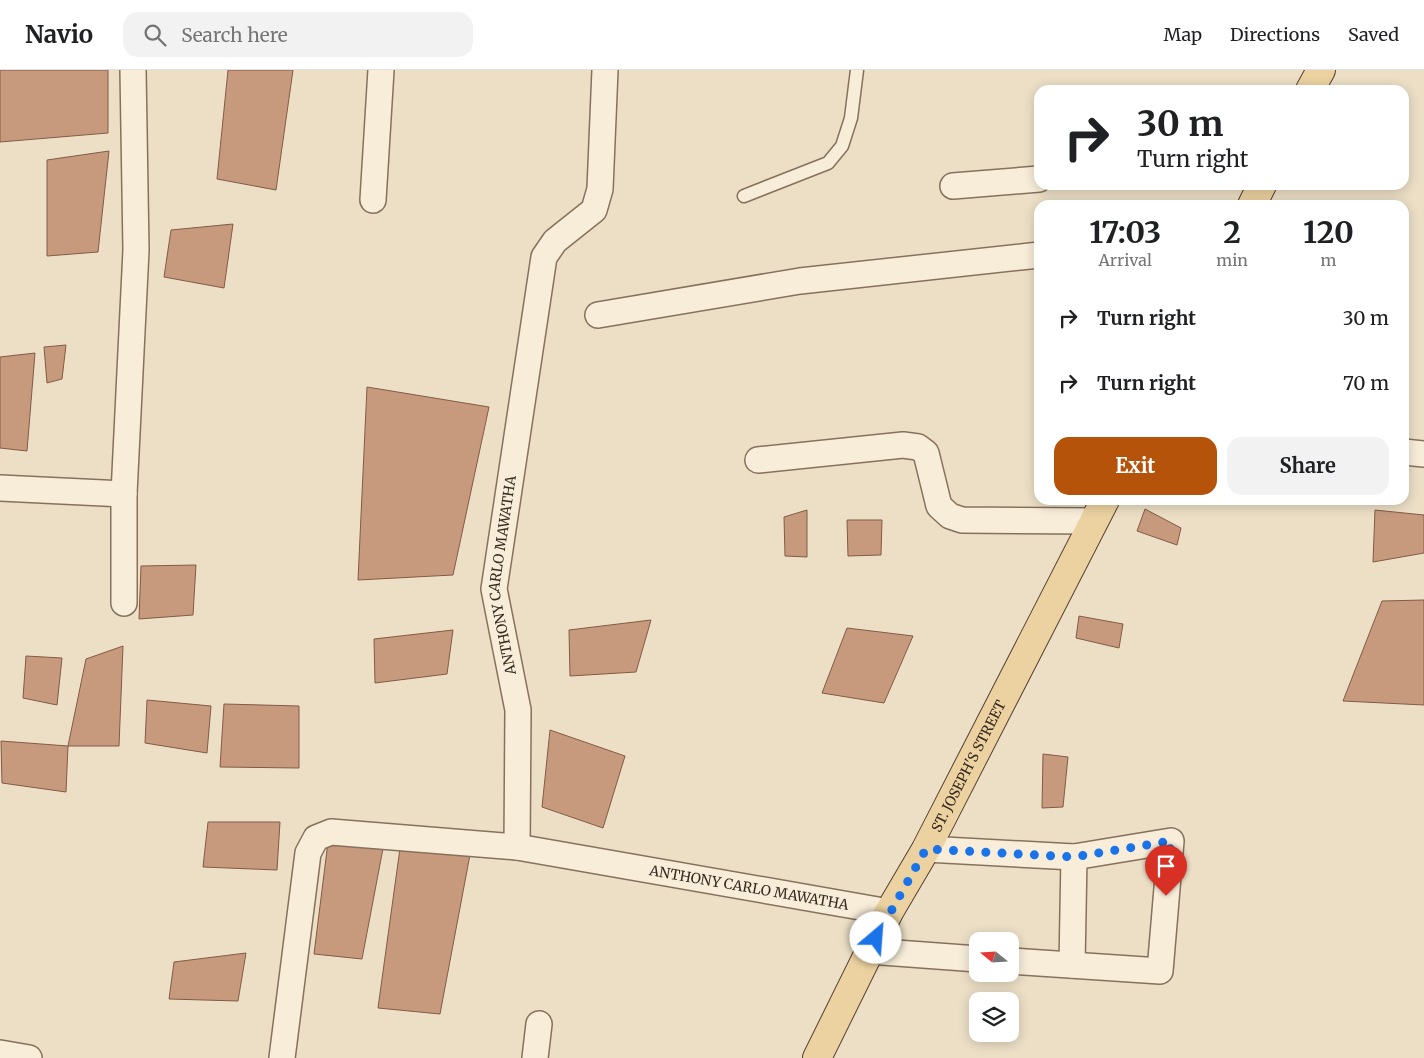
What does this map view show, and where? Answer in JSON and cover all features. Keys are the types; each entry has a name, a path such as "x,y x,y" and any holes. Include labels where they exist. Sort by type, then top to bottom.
{"main road":[{"path":"1313,85 1321,70"},
{"name":"ST. JOSEPH'S STREET","path":"817,1058 889,912 926,849 1100,510"}],"street":[{"path":"124,603 124,494 136,250 133,70"},
{"path":"374,200 382,70"},
{"name":"ANTHONY CARLO MAWATHA","path":"605,70 600,189 594,210 555,241 544,257 494,589 518,710 517,847 889,912"},
{"path":"953,186 1034,179"},
{"path":"598,315 800,281 1034,256"},
{"path":"758,460 903,445 918,447 926,452 939,506 950,516 962,520 1100,510"},
{"path":"1409,452 1424,454"},
{"path":"0,488 124,494"},
{"path":"282,1058 308,853 316,838 331,832 517,847"},
{"path":"926,849 1074,857 1171,841 1160,971 1019,962"},
{"path":"1072,966 1074,857"},
{"path":"869,951 969,958"},
{"path":"534,1058 539,1024"},
{"path":"0,1053 29,1058"}],"lane":[{"path":"744,196 828,163 842,146 852,118 857,70"}],"building":[{"path":"0,70 108,70 108,133 0,142"},
{"path":"228,70 293,70 276,190 217,179"},
{"path":"109,151 98,252 47,256 47,160"},
{"path":"233,224 224,288 164,277 171,230"},
{"path":"66,345 62,379 47,383 44,347"},
{"path":"35,353 27,451 0,448 0,357"},
{"path":"367,387 489,407 453,575 358,580"},
{"path":"1145,509 1181,528 1177,545 1137,531"},
{"path":"807,510 807,557 785,556 784,517"},
{"path":"1375,510 1424,515 1424,553 1373,562"},
{"path":"847,520 882,520 881,555 848,556"},
{"path":"196,565 193,615 139,619 141,566"},
{"path":"1424,600 1424,705 1343,701 1382,601"},
{"path":"1079,616 1123,624 1119,648 1076,638"},
{"path":"651,620 636,672 570,676 569,630"},
{"path":"847,628 913,636 884,703 822,693"},
{"path":"453,630 447,674 375,683 374,639"},
{"path":"123,646 119,746 68,746 86,659"},
{"path":"26,656 62,658 57,705 23,698"},
{"path":"147,700 211,706 207,753 145,743"},
{"path":"224,704 299,706 299,768 220,767"},
{"path":"550,730 625,756 603,828 542,807"},
{"path":"1,741 68,746 66,792 2,783"},
{"path":"1043,754 1068,757 1063,807 1042,808"},
{"path":"208,822 280,822 277,870 203,867"},
{"path":"385,838 362,959 314,954 328,842"},
{"path":"401,841 472,844 440,1014 378,1008"},
{"path":"246,953 238,1001 169,999 174,962"}],"route":[{"path":"876,938 926,849 1074,857 1171,841 1166,896"}]}
